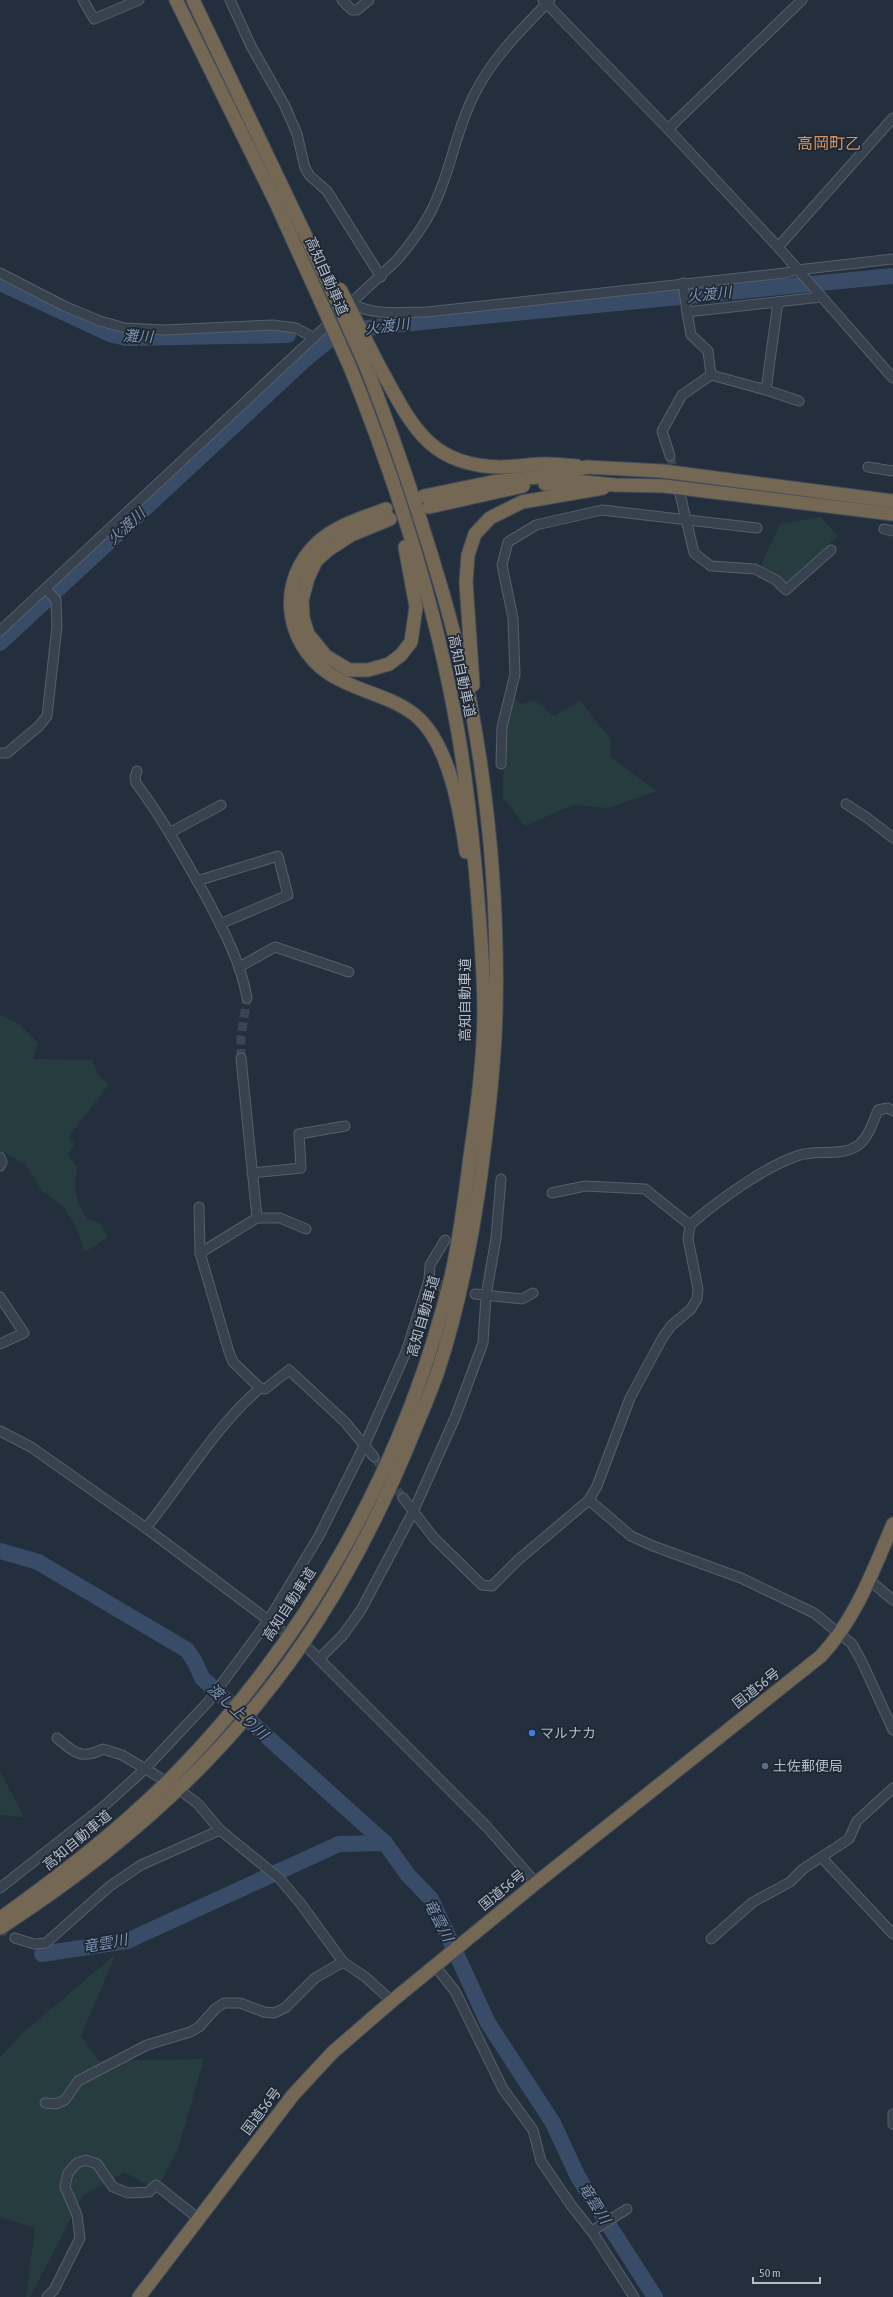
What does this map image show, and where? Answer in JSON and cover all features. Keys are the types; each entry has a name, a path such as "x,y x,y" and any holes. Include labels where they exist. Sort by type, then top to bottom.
{"highway":[{"name":"高知自動車道","path":"0,1918 50,1883 111,1834 175,1775 249,1690 314,1599 354,1530 385,1466 426,1366 452,1274 474,1132 484,1010 479,915 471,818 455,717 422,579 396,493 373,425 350,367 276,203 176,0"},
{"path":"192,0 289,198 337,291 405,413 422,437 442,454 473,465 501,467 547,464 662,471 893,501"},
{"name":"高知自動車道","path":"0,1928 55,1893 119,1842 184,1784 229,1738 260,1701 326,1606 367,1536 398,1471 438,1372 463,1278 486,1134 496,1009 495,912 488,824 473,715 458,646 435,567 387,420 337,291"},
{"path":"586,467 558,475 492,482 426,502 529,485 584,482 615,486 664,486 893,514"},
{"path":"473,715 466,582 468,555 475,534 490,518 522,502 615,486"},
{"path":"396,493 416,607 411,642 401,655 389,664 368,670 349,670 326,656 308,634 303,618 302,600 308,578 316,561 328,550 388,514 335,530 318,543 303,560 292,586 290,605 291,622 299,641 310,658 329,673 394,703 415,715 433,739 445,763 455,792 466,849 484,1010"},
{"name":"国道56号","path":"139,2297 293,2095 333,2052 392,2001 536,1883 821,1656 841,1633 869,1580 893,1524"}],"street":[{"path":"83,0 94,19 139,0"},
{"path":"230,0 251,46 285,106 297,134 305,168 310,176 327,191 381,277"},
{"path":"342,0 352,10 357,10 368,0"},
{"path":"668,129 802,0"},
{"path":"0,631 381,277 412,241 435,204 468,109 492,64 546,1 668,129 778,248 893,378"},
{"path":"778,248 893,118"},
{"path":"352,304 364,310 383,312 482,307 683,286 893,259"},
{"path":"0,273 64,306 100,321 125,328 164,330 273,325 296,328 314,338"},
{"path":"683,286 691,335 708,351 711,376"},
{"path":"686,309 778,302 818,294"},
{"path":"766,390 778,302"},
{"path":"670,456 662,431 682,395 711,376 766,390 799,401"},
{"path":"868,467 893,471"},
{"path":"680,494 694,553 711,566 755,569 776,580 786,590 831,550"},
{"path":"501,764 502,727 515,674 513,618 502,565 508,542 536,525 602,510 757,528"},
{"path":"0,753 7,753 39,726 46,716 57,626 56,600 46,589"},
{"path":"137,771 135,778 136,784 171,832 220,924 244,978 247,998"},
{"path":"846,804 893,838"},
{"path":"171,832 221,805"},
{"path":"197,881 278,856 288,895 220,924"},
{"path":"239,967 275,947 349,972"},
{"path":"241,1058 257,1218"},
{"path":"402,1498 434,1538 482,1585 492,1586 518,1560 589,1500 597,1486 630,1398 671,1326 690,1309 697,1299 698,1289 688,1239 690,1225 754,1178 797,1156 847,1150 857,1146 865,1139 878,1110 888,1108 893,1111"},
{"path":"252,1173 301,1168 299,1134 345,1126"},
{"path":"0,1157 2,1162 0,1166"},
{"path":"319,1658 343,1635 361,1610 413,1512 455,1418 483,1343 486,1296 496,1238 501,1179"},
{"path":"552,1193 584,1186 645,1189 690,1225"},
{"path":"199,1207 200,1253 233,1362 260,1388 265,1390 289,1370 345,1422 365,1444 374,1457"},
{"path":"200,1253 257,1218 280,1218 306,1229"},
{"path":"0,1888 103,1807 145,1769 208,1702 268,1621 319,1536 365,1444 406,1352 429,1280 430,1265 445,1240"},
{"path":"429,1280 441,1286"},
{"path":"475,1294 522,1299 533,1293"},
{"path":"0,1297 24,1333 0,1344"},
{"path":"146,1528 223,1426 244,1402 260,1388"},
{"path":"0,1431 31,1447 146,1528 268,1621 280,1628"},
{"path":"589,1500 631,1536 652,1546 741,1578 814,1613 841,1633 852,1644 862,1662 893,1730"},
{"path":"869,1580 893,1600"},
{"path":"310,1650 487,1827 536,1883"},
{"path":"57,1738 76,1753 90,1755 103,1749 122,1755 159,1777"},
{"path":"710,1939 753,1902 790,1882 803,1869 849,1839 857,1821 893,1788"},
{"path":"185,1794 198,1804 220,1830 279,1878 301,1904 343,1962 364,1976 392,2001"},
{"path":"15,1938 34,1944 46,1943 110,1886 141,1866 220,1830"},
{"path":"822,1858 893,1934"},
{"path":"45,2103 56,2104 65,2100 78,2081 147,2045 190,2032 199,2027 215,2009 224,2003 240,2002 264,2012 274,2013 285,2008 315,1978 343,1962"},
{"path":"439,1963 503,2089 532,2130 541,2161 571,2205 592,2231 634,2297"},
{"path":"893,2114 893,2124"},
{"path":"47,2297 54,2290 80,2238 77,2215 65,2187 68,2173 77,2163 86,2160 97,2164 113,2187 128,2193 149,2192 156,2185 199,2219"},
{"path":"592,2231 627,2208"}],"green space":[{"path":"820,517 838,536 785,584 761,565 780,524"},
{"path":"513,697 522,704 534,700 554,716 580,701 611,739 610,757 657,791 608,808 573,805 525,826 503,797 504,747"},
{"path":"0,1015 19,1024 38,1043 33,1059 92,1060 98,1075 109,1084 68,1138 75,1144 67,1154 77,1167 75,1188 77,1200 87,1219 100,1223 108,1237 85,1252 77,1229 63,1206 43,1192 26,1165 0,1150"},
{"path":"0,1771 24,1817 0,1815"},
{"path":"116,1954 81,2036 99,2061 204,2059 178,2149 156,2191 125,2172 83,2195 30,2297 26,2297 35,2228 0,2217 0,2057 24,2032"}],"waterway":[{"name":"火渡川","path":"329,333 392,325 893,276"},
{"name":"灘川","path":"0,283 110,334 126,338 288,335"},
{"name":"火渡川","path":"0,643 308,357 339,332"},
{"name":"竜雲川","path":"0,1551 38,1562 187,1650 195,1662 202,1678 385,1843 408,1875 431,1899 488,2023 553,2123 578,2177 655,2297"},
{"name":"竜雲川","path":"42,1954 127,1941 339,1844 385,1843"}],"tunnel":[{"path":"670,456 680,493"},
{"path":"241,1058 241,1036 247,998"},
{"path":"374,1457 403,1498"},
{"path":"0,1928 15,1938"}],"place":[{"name":"マルナカ","path":"532,1733"},
{"name":"土佐郵便局","path":"765,1766"}],"district":[{"name":"高岡町乙","path":"829,143"}],"water label":[{"name":"渡し上り川","path":"238,1711"}]}
